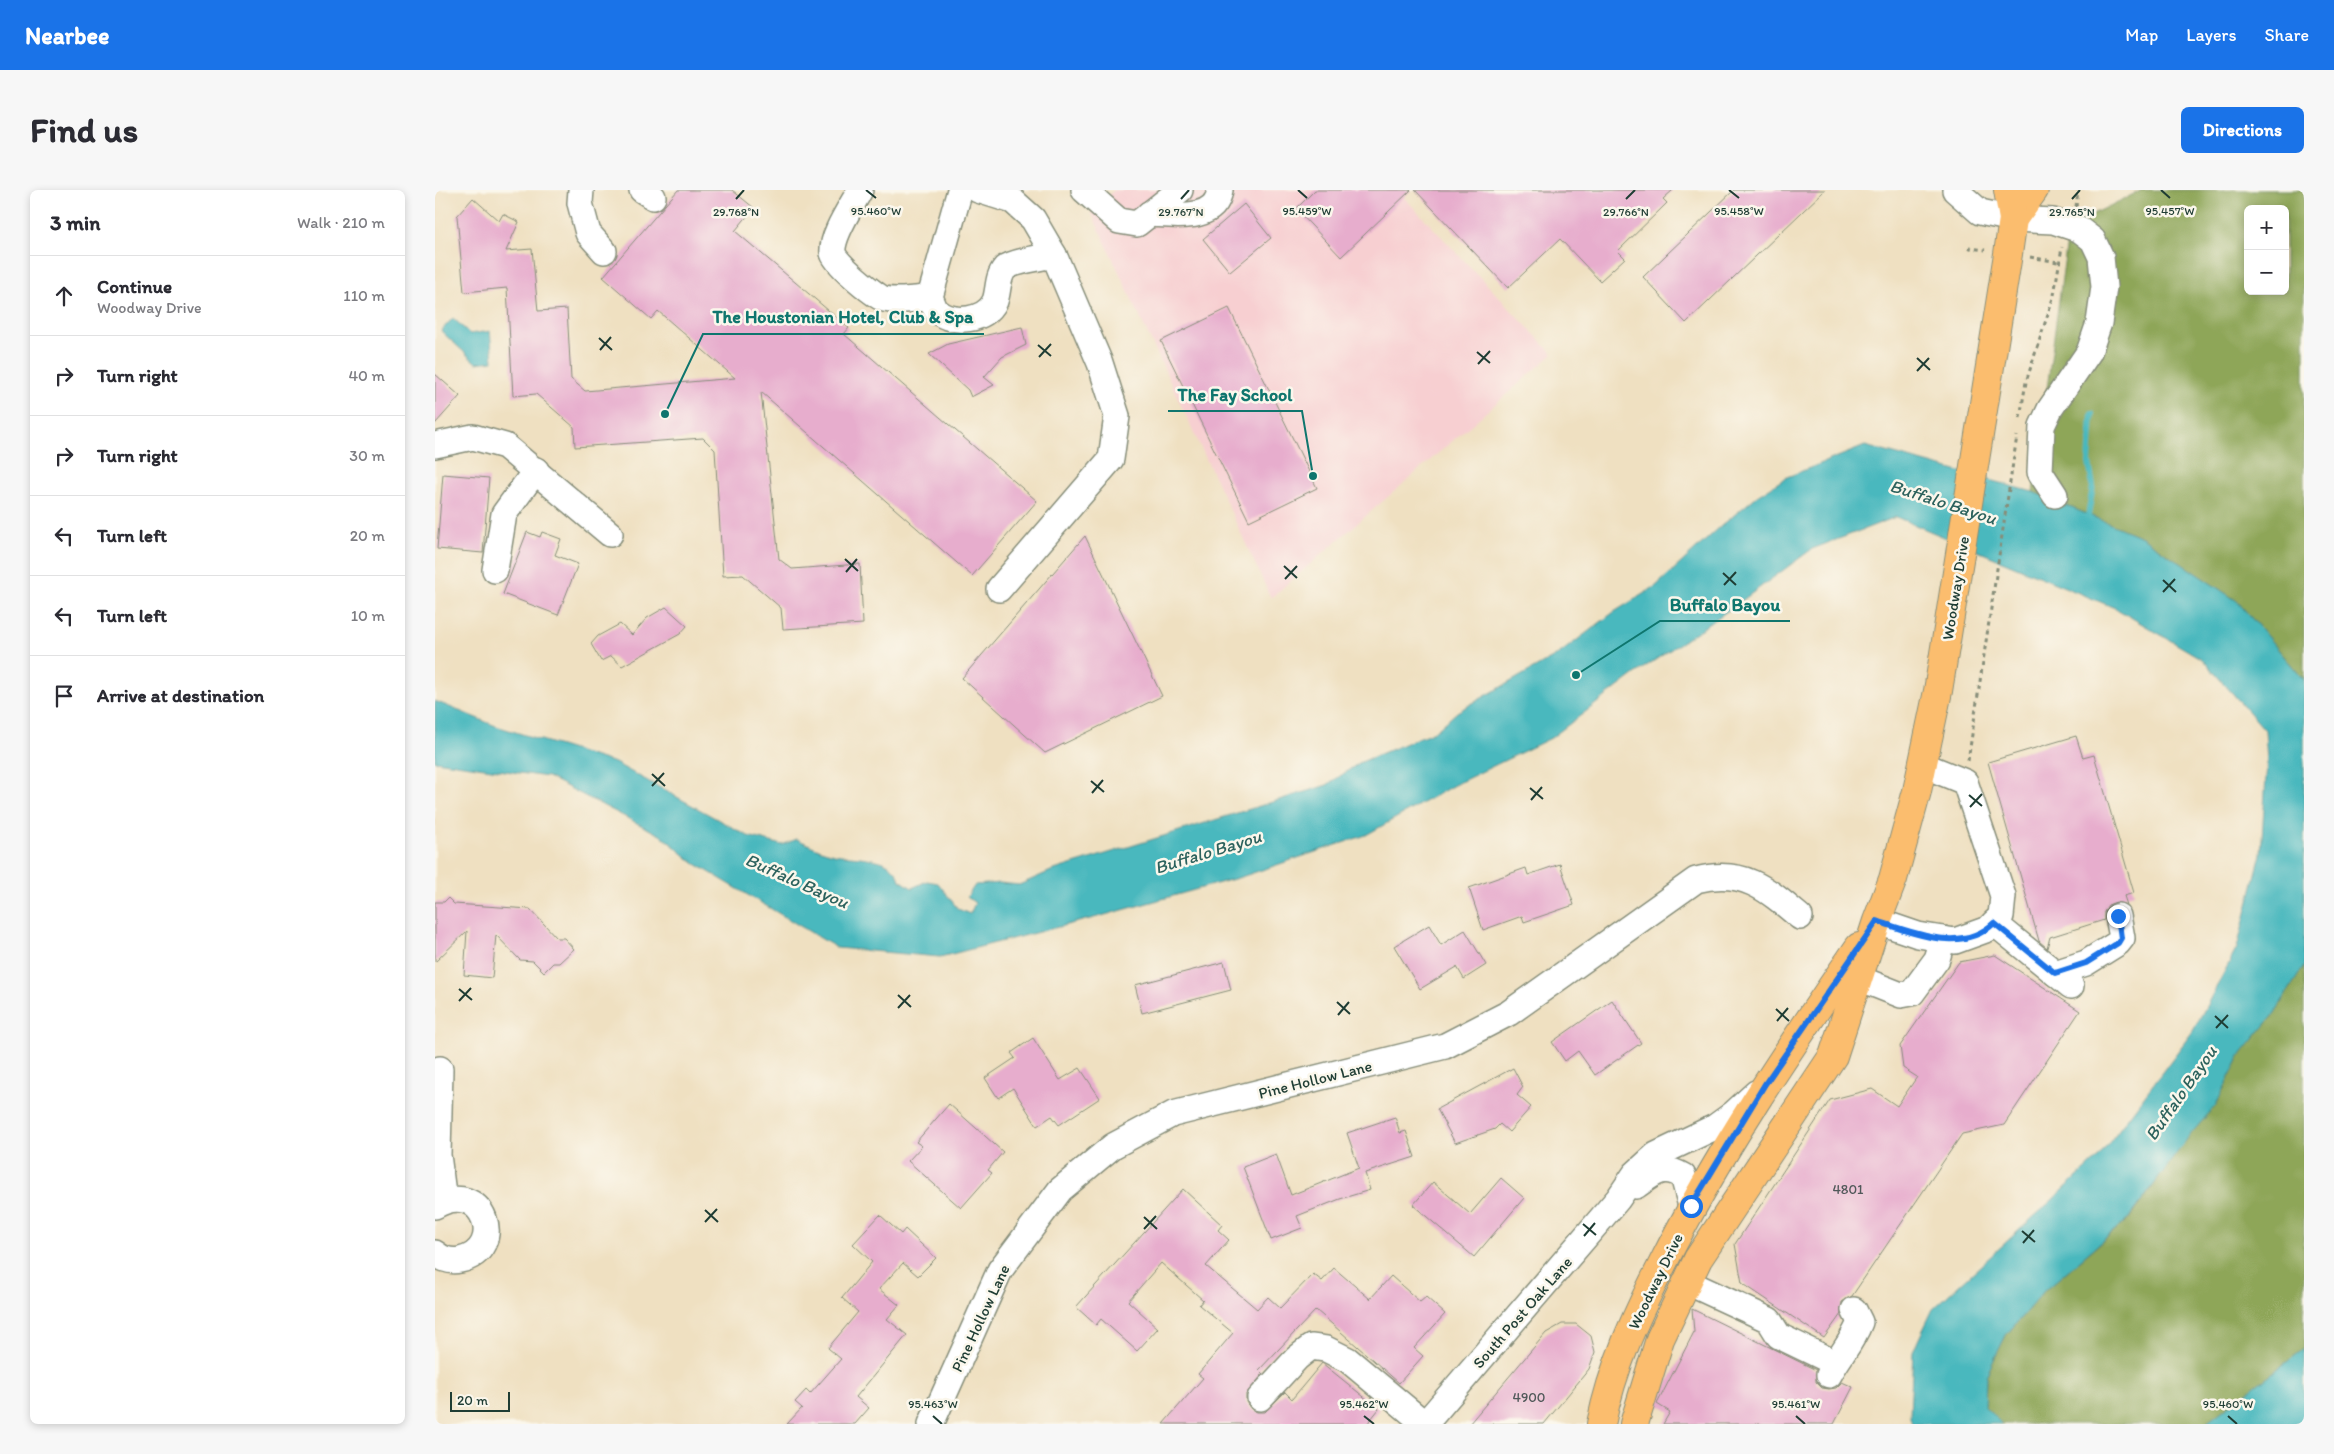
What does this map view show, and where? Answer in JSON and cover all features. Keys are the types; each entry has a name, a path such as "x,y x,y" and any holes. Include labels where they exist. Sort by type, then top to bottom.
{"main road":[{"name":"Woodway Drive","path":"1635,1424 1660,1339 1698,1259 1833,1056 1877,921 1893,879 1923,765 1938,691 2013,219 2008,190"},
{"name":"Woodway Drive","path":"2013,219 2034,190"},
{"name":"Woodway Drive","path":"1601,1424 1605,1403 1633,1321 1691,1206 1765,1084 1877,921"},
{"path":"1660,1269 1687,1282"}],"street":[{"path":"581,190 580,203 588,233 604,251"},
{"path":"861,190 834,239 833,255 838,264 882,298 903,301 930,297"},
{"path":"959,190 930,297 937,311 955,320 974,318 988,310 994,302 999,276 1007,266 1054,254"},
{"path":"978,190 1013,201 1033,218 1054,254 1100,362 1117,416 1111,459 999,589"},
{"path":"1090,193 1119,220 1137,224 1180,190"},
{"path":"1149,214 1188,215 1206,212 1219,200 1220,190"},
{"path":"1955,190 1980,212 2013,219 2053,221 2074,228 2093,240 2101,257 2104,287 2099,323 2089,352 2050,408 2042,426 2040,472 2055,495"},
{"path":"435,444 473,437 505,446 536,470 610,534"},
{"path":"495,570 504,514 536,470"},
{"path":"1877,921 1918,935 1955,941 1989,929 2001,916 2003,896 1965,782 1923,765"},
{"name":"Pine Hollow Lane","path":"931,1424 1000,1270 1060,1190 1113,1146 1173,1114 1445,1046 1509,1013 1696,880 1712,876 1748,880 1770,892 1800,917"},
{"path":"1994,923 2063,979 2118,943 2121,938 2118,916"},
{"path":"1858,978 1901,995 1912,993 1937,959 1943,939"},
{"path":"436,1256 457,1261 468,1258 477,1252 483,1244 486,1233 486,1223 482,1213 475,1205 465,1200 454,1198 439,1204 440,1070"},
{"name":"South Post Oak Lane","path":"1425,1424 1618,1199 1635,1174 1656,1155 1715,1127 1733,1114 1765,1084"},
{"name":"South Post Oak Lane","path":"1618,1199 1655,1174 1672,1169 1683,1176 1691,1206"},
{"path":"1687,1282 1769,1320 1779,1336 1832,1369 1853,1340 1860,1322 1854,1310"},
{"path":"1260,1398 1297,1358 1311,1348 1326,1349 1348,1360 1425,1424"}],"path":[{"path":"2020,422 2026,382 2054,296 2060,250 2074,228 2078,190"},
{"path":"2040,259 2058,262"},
{"path":"1965,782 2018,431"}],"shaded area":[{"path":"1114,190 1397,190 1553,354 1271,598 1091,212"}],"green space":[{"path":"2142,190 2304,190 2304,680 2237,601 2142,537 2033,492 2069,226"},
{"path":"2304,966 2304,1349 2205,1424 2002,1424 1985,1407 1986,1376 2006,1335 2044,1291 2132,1216 2190,1134 2216,1105 2240,1056 2273,1016"}],"water":[{"path":"453,318 470,334 490,331 493,361 476,363 441,331"},
{"path":"1865,446 2033,492 2142,537 2237,601 2304,680 2304,966 2273,1016 2240,1056 2216,1105 2190,1135 2131,1216 2044,1291 2006,1335 1986,1376 1985,1407 2002,1424 1912,1424 1910,1416 1913,1351 1933,1309 2097,1159 2193,1031 2237,948 2261,854 2267,762 2265,730 2202,659 2115,608 1896,517 1812,549 1736,605 1639,671 1551,738 1454,785 1366,835 1241,877 1094,918 940,957 837,948 694,863 662,836 548,777 435,761 435,701 496,726 615,763 748,836 782,845 797,839 830,853 881,861 896,871 900,880 912,888 927,881 938,883 958,909 970,914 975,903 967,897 975,885 1000,883 1019,885 1051,871 1327,785 1359,763 1437,730 1457,712 1556,656 1614,612 1656,586 1757,496 1787,477"},
{"path":"2304,1349 2304,1424 2205,1424"}],"building":[{"path":"678,190 732,190 754,208 735,231 849,328 844,334 1037,501 972,576 761,392 779,559 792,569 860,564 863,624 783,629 781,608 743,575 723,576 715,450 703,438 575,447 574,427 536,394 513,396 507,288 464,292 457,216 473,198 499,221 503,214 519,222 506,251 532,249 538,311 567,309 571,379 585,391 735,378 658,311 651,319 603,277"},
{"path":"1315,190 1411,190 1341,257 1296,209"},
{"path":"1415,190 1673,190 1663,199 1667,203 1618,251 1625,258 1600,281 1560,239 1508,288"},
{"path":"1734,190 1825,190 1686,323 1643,277"},
{"path":"1244,204 1271,238 1230,272 1203,239"},
{"path":"1229,308 1317,488 1249,521 1161,341"},
{"path":"1022,327 1026,345 1002,357 984,377 994,385 971,397 968,390 929,354 948,344"},
{"path":"435,374 460,396 435,424"},
{"path":"443,474 489,478 483,553 437,549"},
{"path":"527,532 540,537 542,532 561,539 555,555 578,564 558,615 503,594"},
{"path":"1085,536 1162,696 1045,753 962,678"},
{"path":"666,607 687,626 680,634 622,666 611,656 601,661 591,644 598,636 620,624 632,635 647,618"},
{"path":"2076,736 2083,758 2094,755 2134,893 2124,896 2127,905 2116,902 2108,905 2104,912 2104,920 2050,937 2047,948 2039,941 1988,762"},
{"path":"1560,864 1574,905 1524,922 1522,916 1483,930 1469,888 1526,868 1528,875"},
{"path":"448,898 454,904 530,909 557,938 564,938 574,949 559,963 553,963 544,972 533,961 520,960 496,935 492,978 464,975 467,931 435,962 435,902 444,902"},
{"path":"1429,925 1441,945 1465,930 1486,965 1464,979 1457,967 1420,989 1394,946"},
{"path":"1995,955 2080,1011 2004,1125 1962,1134 1852,1296 1842,1302 1841,1314 1824,1338 1742,1283 1735,1244 1830,1100 1872,1089 1897,1106 1917,1077 1903,1068 1900,1046 1959,962"},
{"path":"1224,962 1231,990 1142,1013 1135,985"},
{"path":"1612,1000 1641,1043 1595,1075 1578,1051 1565,1061 1552,1042"},
{"path":"1033,1038 1060,1080 1080,1068 1100,1098 1059,1125 1052,1116 1037,1126 1013,1088 998,1098 985,1078 1015,1058 1011,1053"},
{"path":"1513,1068 1523,1087 1517,1095 1531,1107 1509,1132 1500,1124 1495,1129 1455,1143 1437,1109"},
{"path":"949,1104 1003,1152 988,1170 992,1173 961,1208 908,1161 922,1146 916,1142"},
{"path":"1395,1117 1400,1133 1406,1131 1415,1157 1365,1173 1370,1190 1340,1199 1297,1216 1302,1228 1271,1240 1243,1167 1276,1154 1291,1195 1359,1168 1347,1133"},
{"path":"1501,1178 1524,1198 1474,1257 1413,1205 1433,1182 1470,1214"},
{"path":"1183,1189 1222,1225 1218,1230 1229,1240 1206,1266 1257,1309 1268,1297 1280,1308 1313,1274 1322,1281 1334,1268 1370,1299 1391,1276 1420,1302 1426,1297 1445,1314 1414,1348 1423,1356 1399,1383 1316,1310 1259,1370 1263,1374 1246,1394 1246,1402 1251,1409 1257,1412 1265,1412 1285,1392 1292,1399 1322,1363 1379,1409 1367,1424 1163,1424 1203,1378 1198,1374 1233,1333 1199,1305 1203,1300 1161,1263 1128,1301 1158,1328 1137,1351 1101,1319 1096,1325 1076,1307"},
{"path":"880,1215 901,1234 905,1229 936,1258 918,1276 903,1263 879,1289 899,1305 887,1319 907,1335 856,1397 869,1408 855,1424 787,1424 802,1408 795,1402 806,1390 810,1394 841,1359 828,1348 858,1312 842,1298 872,1262 853,1244"},
{"path":"1692,1309 1816,1370 1816,1382 1822,1388 1836,1388 1842,1382 1853,1387 1834,1424 1663,1424 1670,1412 1657,1404 1694,1332"},
{"path":"1562,1324 1576,1324 1591,1336 1595,1352 1589,1369 1544,1424 1469,1424 1546,1333"}],"waterway":[{"path":"2087,522 2093,486 2089,463 2092,414"}],"place":[{"name":"The Houstonian Hotel, Club & Spa","path":"665,414"},
{"name":"The Fay School","path":"1313,476"},
{"name":"Buffalo Bayou","path":"1576,675"}],"route":[{"path":"1691,1206 1765,1084 1877,921 1918,935 1955,941 1989,929 1994,923 2055,973 2086,963 2118,943 2121,938 2118,916"}]}
